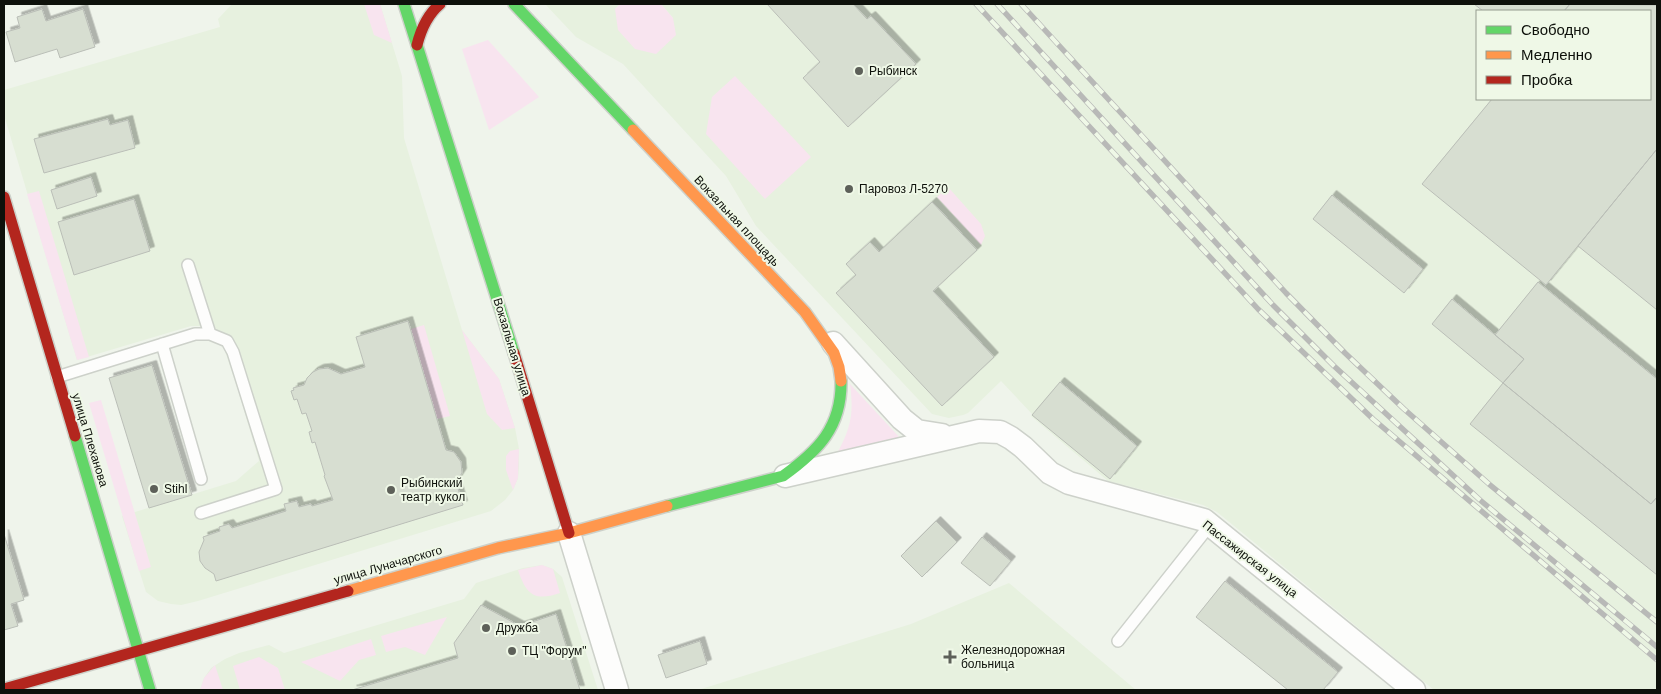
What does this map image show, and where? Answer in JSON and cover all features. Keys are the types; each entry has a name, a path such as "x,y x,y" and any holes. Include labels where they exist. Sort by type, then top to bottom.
{"street":[{"name":"Вокзальная улица","path":"404,4 538,429 617,690"},
{"path":"417,45 424,22 430,12 440,4"},
{"path":"501,4 541,33"},
{"name":"Вокзальная площадь","path":"514,4 805,312 830,347 838,362 841,377 842,400 837,420 827,438 805,462 783,476"},
{"name":"улица Плеханова","path":"4,197 150,690"},
{"path":"805,312 902,419 916,431 956,436"},
{"name":"Пассажирская улица","path":"783,476 978,431 1000,432 1023,446 1050,473 1069,483 1204,520 1414,690"},
{"name":"улица Луначарского","path":"4,689 498,548 569,533 783,476"}],"lane":[{"path":"188,265 210,334"},
{"path":"57,377 195,334 210,334 227,341 233,352 276,489 201,513"},
{"path":"162,344 202,479"},
{"path":"1118,641 1210,525"}],"shaded area":[{"path":"232,4 380,4 402,76 404,138 462,330 499,379 515,428 519,449 518,478 513,490 505,500 491,511 181,605 158,601 146,592 122,516 236,481 259,461 219,333 210,326 191,326 77,360 4,115 4,90 220,27 218,19"},
{"path":"364,4 380,4 392,43 374,35"},
{"path":"545,4 620,4 615,9 673,18 661,4 767,4 820,62 803,78 848,127 915,64 871,16 867,19 853,4 1657,4 1657,690 1434,690 1217,512 1203,505 1108,481 1031,416 1032,414 1001,381 968,413 949,418 932,414 756,226 726,176 623,64 576,37","holes":["933,202 977,250 933,291 994,357 942,406 837,293 856,275 846,264 869,242 879,252"]},
{"path":"620,4 661,4 673,18 676,35 656,54 635,49 618,30 615,9"},
{"path":"488,40 539,97 489,130 462,49"},
{"path":"735,76 811,157 765,199 706,134 712,97"},
{"path":"948,187 981,224 985,236 981,245 937,197"},
{"path":"39,191 89,357 77,360 27,194"},
{"path":"424,325 450,416 437,419 411,329"},
{"path":"462,330 499,379 515,428 502,430 487,414"},
{"path":"850,384 901,439 835,457 845,438 850,422 852,405"},
{"path":"101,400 151,567 139,571 89,403"},
{"path":"519,449 518,478 513,490 506,470 506,456 510,451"},
{"path":"542,565 553,569 562,577 598,690 200,690 204,678 211,668 239,653 269,645 284,653 464,599 476,583 523,568"},
{"path":"542,565 553,569 560,593 544,597 537,596 532,594 524,585 518,570"},
{"name":"Железнодорожная больница","path":"1009,583 1136,690 698,690 911,624"},
{"path":"447,617 425,655 405,647 386,652 381,636"},
{"path":"371,639 376,655 359,660 340,681 301,662"},
{"path":"259,657 278,668 285,690 240,690 233,666"},
{"path":"215,665 223,690 200,690 204,678"}],"building":[{"name":"Рыбинск","path":"767,4 853,4 867,19 871,16 916,64 848,127 803,78 820,62"},
{"path":"1474,4 1570,4 1565,10 1482,10"},
{"path":"1570,4 1657,5 1657,149 1546,285 1422,184 1491,100 1651,100 1651,10 1565,10"},
{"path":"42,9 46,21 83,9 95,47 60,58 57,49 15,62 6,32 20,28 17,17"},
{"path":"108,119 110,125 128,120 135,148 44,173 34,139"},
{"path":"1657,149 1657,310 1578,246"},
{"path":"91,177 97,196 57,209 51,190"},
{"path":"1332,195 1423,269 1404,293 1313,219"},
{"path":"134,199 150,251 74,275 58,222"},
{"path":"932,202 977,250 933,291 994,357 942,406 836,293 856,275 846,264 870,242 879,252"},
{"path":"1538,282 1657,379 1657,497 1651,504 1503,383 1524,359 1495,335"},
{"path":"1452,299 1524,359 1503,383 1432,324"},
{"path":"408,321 446,450 454,452 461,462 462,473 456,482 463,505 216,581 214,574 205,568 200,561 199,552 204,540 203,537 220,531 219,527 229,524 232,528 286,511 284,504 297,501 299,507 311,504 312,506 333,500 315,442 312,443 309,432 312,431 306,413 302,414 297,399 294,400 291,391 294,390 293,388 304,385 307,378 319,369 328,368 341,374 365,367 356,337"},
{"path":"152,365 192,495 149,508 109,378"},
{"path":"1060,382 1137,446 1110,479 1032,415"},
{"path":"1503,383 1651,504 1657,497 1657,575 1470,424"},
{"path":"936,521 957,542 922,577 901,556"},
{"path":"4,534 24,600 11,604 18,626 4,630"},
{"path":"982,537 1011,561 990,586 961,563"},
{"path":"1225,581 1338,672 1323,690 1288,690 1196,617"},
{"name":"ТЦ \"Форум\"","path":"481,605 520,626 556,614 580,690 352,690 458,658 454,643"},
{"path":"700,641 707,664 666,678 658,655"}],"railway":[{"path":"976,4 1258,309 1373,419 1657,660"},
{"path":"997,4 1273,305 1334,366 1480,500 1657,647"},
{"path":"1021,4 1286,293 1345,353 1404,409 1489,484 1657,622"}],"traffic: fast":[{"path":"404,4 514,353"},
{"path":"514,4 633,130"},
{"path":"667,506 783,476 796,467 817,447 832,425 837,412 841,381"},
{"path":"75,436 150,690"}],"traffic: slow":[{"path":"633,130 805,312 834,353 841,381"},
{"path":"348,591 498,548 569,533 667,506"}],"traffic: jam":[{"path":"417,45 425,23 440,4"},
{"path":"4,197 75,436"},
{"path":"514,353 569,533"},
{"path":"4,689 348,591"}],"place":[{"name":"Рыбинск","path":"859,71"},
{"name":"Паровоз Л-5270","path":"849,189"},
{"name":"Stihl","path":"154,489"},
{"name":"Рыбинский театр кукол","path":"391,490"},
{"name":"Дружба","path":"486,628"},
{"name":"ТЦ \"Форум\"","path":"512,651"},
{"name":"Железнодорожная больница","path":"950,657"}]}
